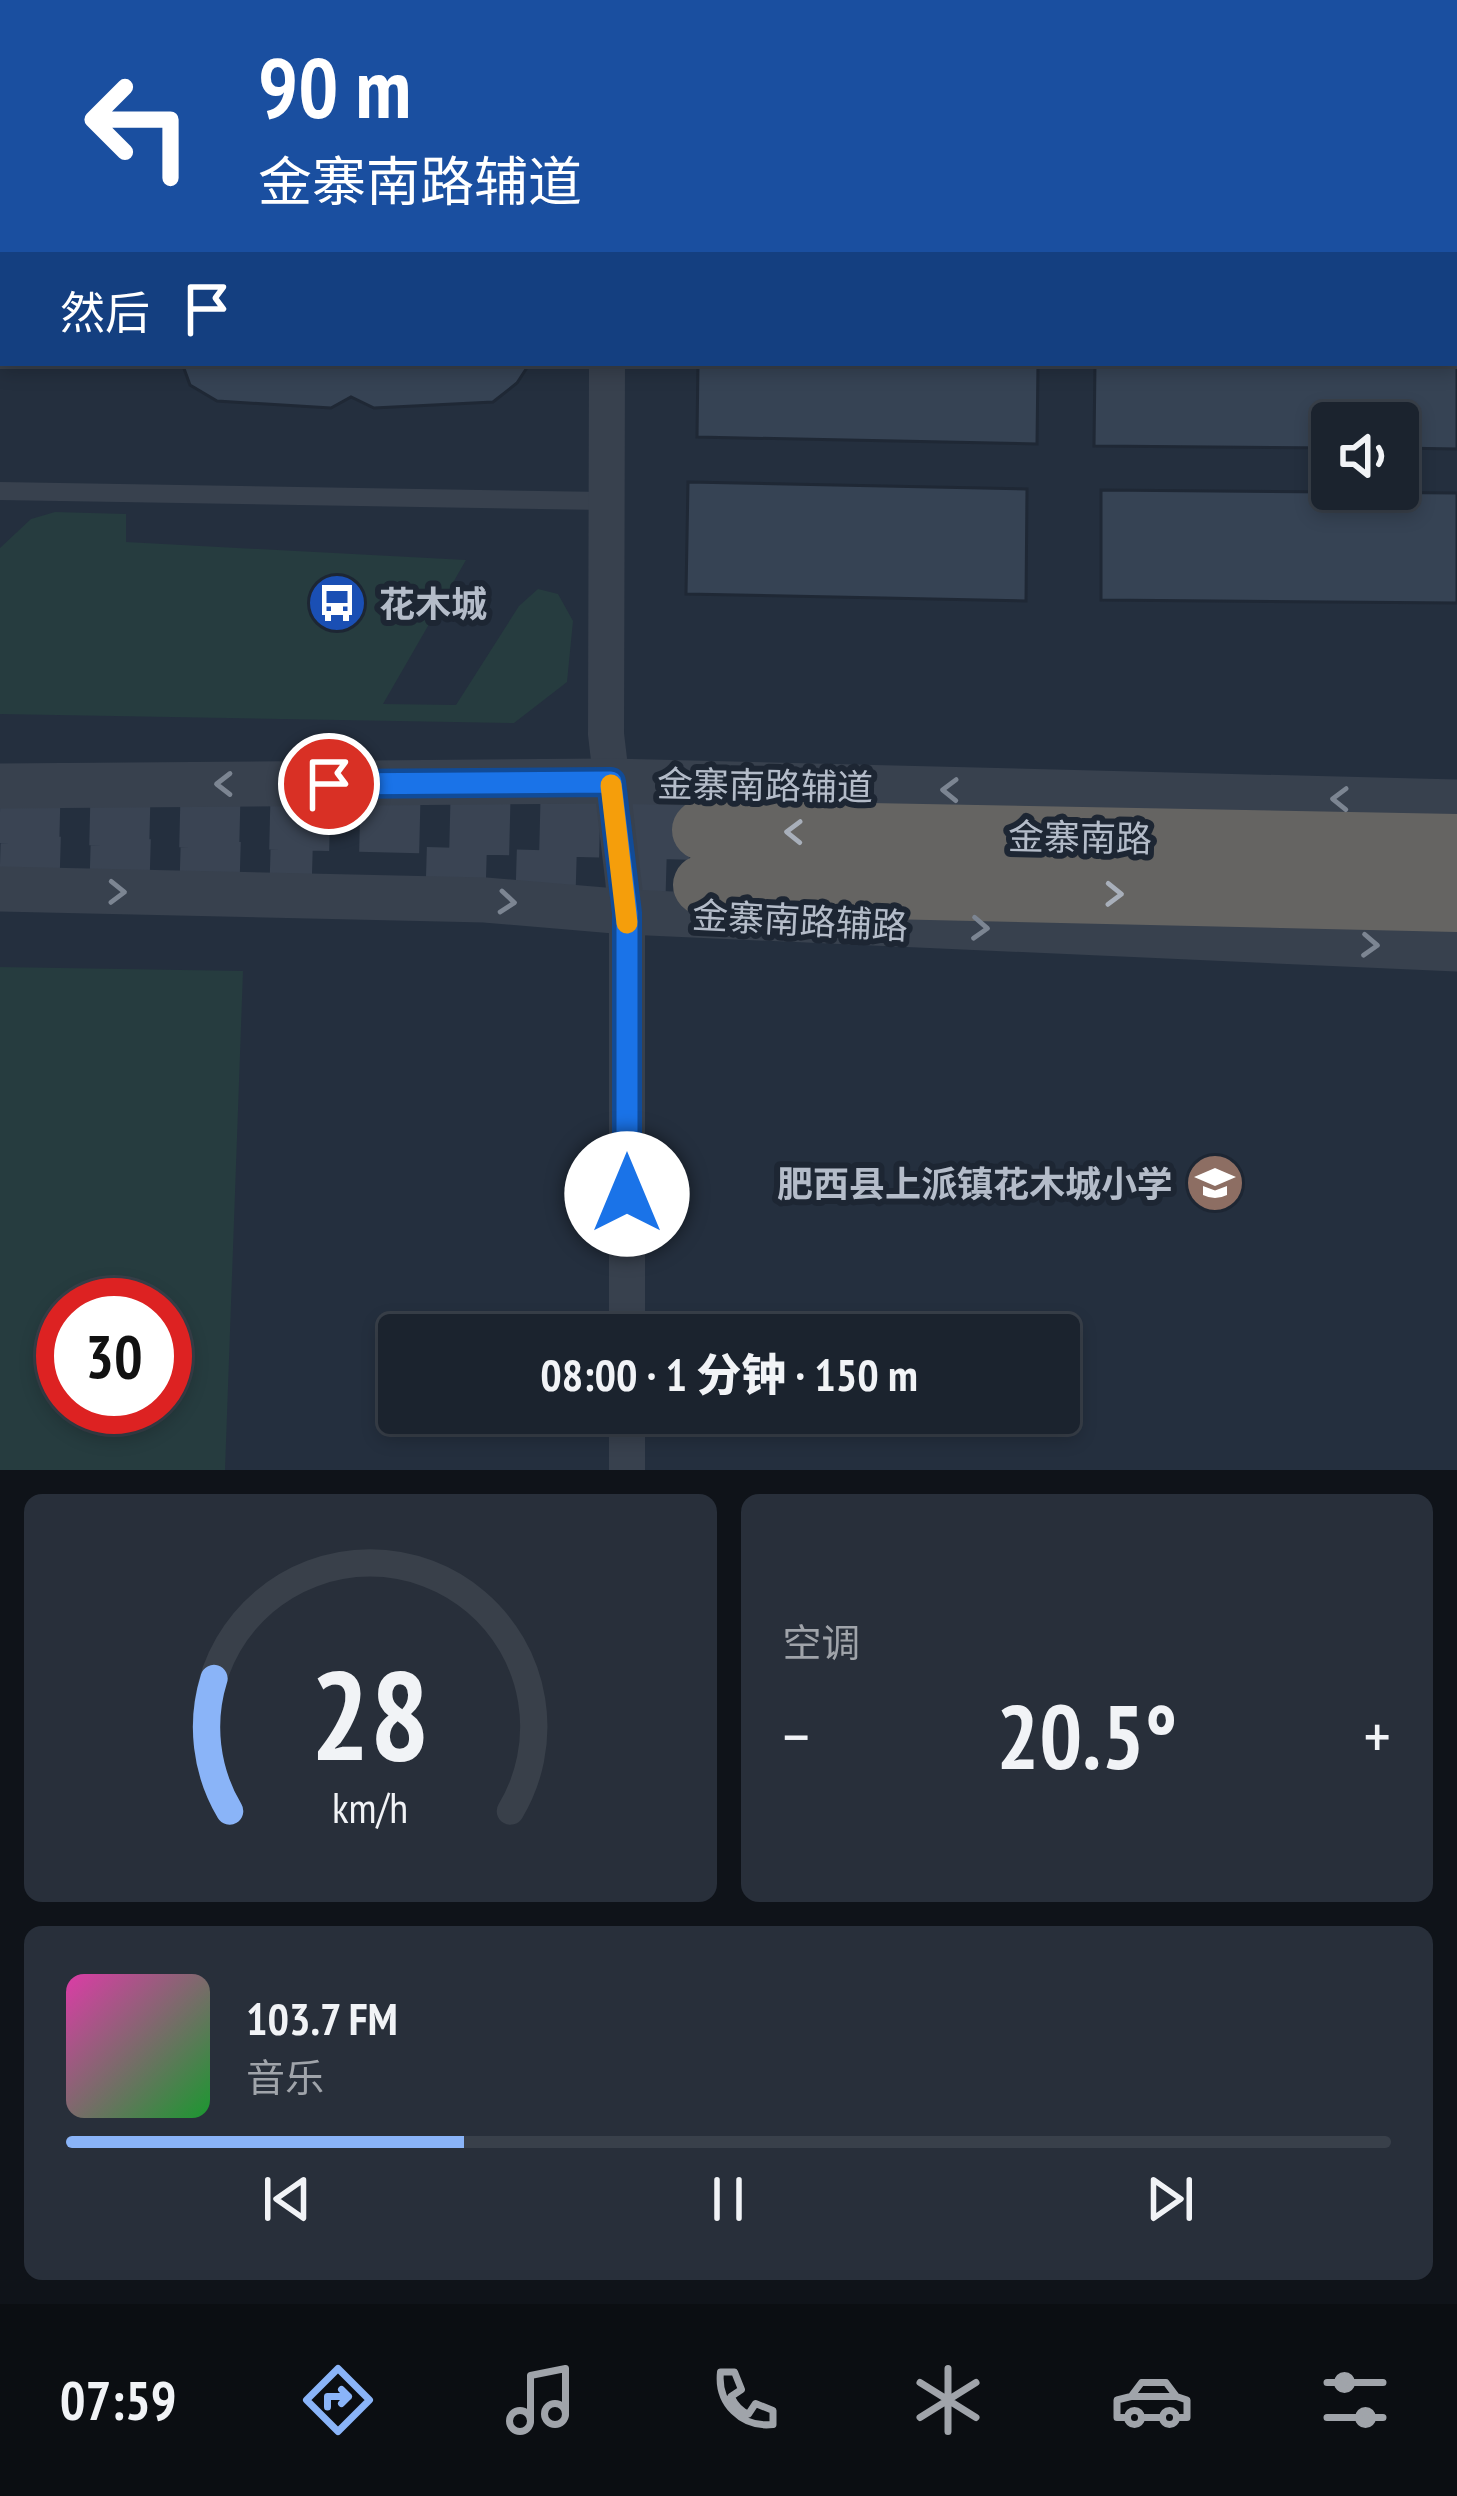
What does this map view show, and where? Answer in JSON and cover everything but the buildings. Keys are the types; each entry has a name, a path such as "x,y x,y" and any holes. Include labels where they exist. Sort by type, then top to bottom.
{"highway":[{"name":"金寨南路","path":"1457,844 703,858 1457,902"}],"street":[{"path":"607,366 604,501 611,782 627,913 627,1314"},
{"name":"金寨南路辅道","path":"0,786 611,782 1457,802"},
{"name":"金寨南路辅路","path":"0,889 484,900 627,913 1457,949"},
{"path":"627,1434 627,1470"}],"lane":[{"path":"0,491 604,501"}],"green space":[{"path":"55,512 126,514 126,542 466,560 383,704 456,705 519,606 538,589 558,594 573,621 567,682 514,723 0,714 0,548 31,519"},
{"path":"0,967 243,971 225,1470 0,1470"}],"tunnel":[{"path":"0,813 702,830"},
{"path":"0,865 312,874"},
{"path":"426,877 703,885"}],"slow traffic":[{"path":"611,785 627,923"}],"place":[{"name":"花木城","path":"337,603"},
{"name":"肥西县上派镇花木城小学","path":"1215,1183"}],"route":[{"path":"329,784 611,782 627,913 627,1194"}]}
